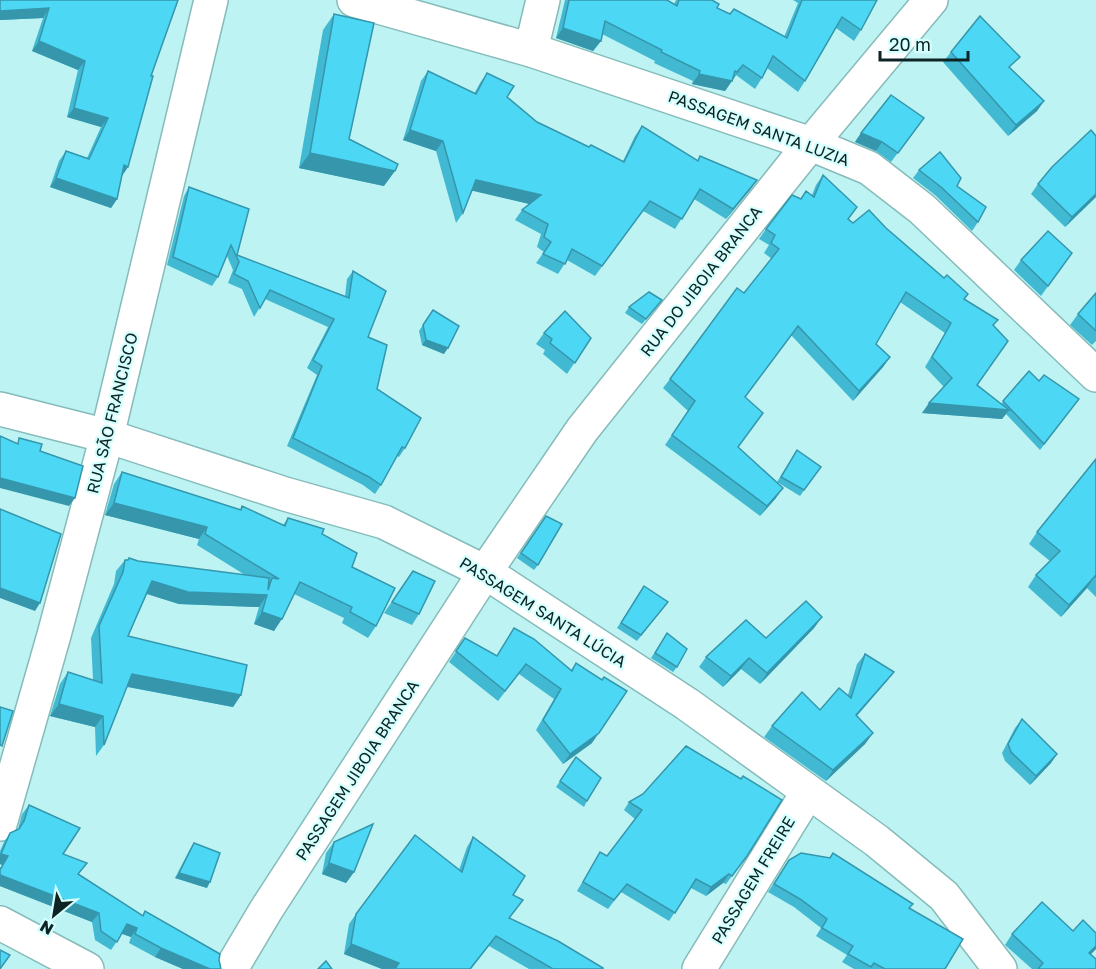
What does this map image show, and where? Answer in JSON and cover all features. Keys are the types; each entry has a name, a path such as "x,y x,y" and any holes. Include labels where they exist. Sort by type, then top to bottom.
{"street":[{"name":"RUA SÃO FRANCISCO","path":"0,824 54,635 107,436 211,0"},
{"name":"PASSAGEM SANTA LUZIA","path":"354,0 531,50 811,144 870,168 922,209 1096,375"},
{"path":"531,50 543,0"},
{"name":"RUA DO JIBOIA BRANCA","path":"485,572 582,430 811,144 932,0"},
{"name":"PASSAGEM SANTA LÚCIA","path":"0,409 107,436 285,494 384,522 485,572 687,704 877,841 944,896 1000,969"},
{"name":"PASSAGEM JIBOIA BRANCA","path":"231,969 266,910 485,572"},
{"name":"PASSAGEM FREIRE","path":"699,969 808,792"},
{"path":"0,923 87,969"}],"building":[{"path":"0,0 178,0 151,76 153,76 128,167 124,165 117,199 56,178 66,151 89,159 108,118 74,108 85,61 39,41 49,8 0,11"},
{"path":"569,0 667,0 677,6 679,0 712,0 719,4 717,8 730,14 734,9 787,38 802,0 877,0 861,30 842,17 805,81 773,56 762,78 743,65 737,72 735,71 732,81 699,74 700,71 605,21 601,41 563,28"},
{"path":"334,14 374,23 349,139 398,164 395,171 310,153"},
{"path":"980,16 1020,57 1009,67 1044,101 1016,125 951,52"},
{"path":"428,71 476,94 487,73 514,86 507,97 537,122 624,162 642,126 698,161 700,156 757,180 733,209 700,189 682,219 650,201 602,266 572,249 565,264 543,254 551,242 544,237 548,224 522,210 541,195 476,180 463,213 443,141 410,130"},
{"path":"891,95 924,118 898,153 882,142 861,133"},
{"path":"1091,130 1096,136 1096,194 1072,217 1038,184 1052,167"},
{"path":"940,152 961,178 957,186 986,207 978,222 919,170"},
{"path":"823,175 857,207 848,219 853,223 869,210 886,228 944,278 947,275 968,294 964,299 998,320 993,325 1008,341 977,385 1009,410 929,403 952,378 932,357 951,323 906,292 876,344 890,357 859,391 798,326 745,397 763,413 738,447 783,488 767,506 672,435 695,401 670,379 737,288 744,293 779,249 771,243 775,235 766,229 792,195 801,199 806,191 814,197"},
{"path":"189,187 249,209 237,255 349,298 353,271 386,291 368,337 387,345 377,389 421,418 381,485 293,438 322,366 313,360 334,319 270,290 260,308 248,281 234,274 239,262 231,245 218,277 173,257"},
{"path":"1048,231 1072,253 1048,286 1021,260"},
{"path":"649,292 662,300 646,319 629,307"},
{"path":"1096,293 1096,331 1078,314"},
{"path":"433,310 459,326 448,348 426,340 423,325"},
{"path":"565,311 591,338 575,363 550,343 552,339 544,333"},
{"path":"1029,371 1039,381 1044,375 1079,399 1044,444 1003,401"},
{"path":"0,436 18,444 19,438 42,444 40,451 83,466 75,498 0,478"},
{"path":"797,450 821,467 804,490 781,477"},
{"path":"1096,459 1096,578 1095,576 1069,605 1036,575 1060,551 1037,532"},
{"path":"122,472 241,510 242,506 285,526 288,518 324,529 322,534 357,553 352,567 395,588 376,626 350,612 352,607 300,582 282,619 262,612 267,595 188,592 152,581 128,636 247,665 241,695 132,674 104,745 103,716 59,704 68,672 102,683 99,626 123,572 125,560 129,558 269,578 268,590 272,578 279,579 205,534 207,527 114,503"},
{"path":"0,509 61,534 40,603 0,588"},
{"path":"546,516 562,524 538,565 521,553"},
{"path":"413,571 435,581 419,614 392,602"},
{"path":"644,586 668,602 641,635 621,623"},
{"path":"806,601 822,617 767,673 749,658 731,676 706,657 746,620 766,638"},
{"path":"514,628 534,639 572,671 576,663 602,680 604,677 627,691 599,733 570,754 543,720 561,689 526,664 505,691 456,651 465,638 497,656"},
{"path":"667,633 687,649 677,667 655,653"},
{"path":"865,654 894,672 856,715 873,733 833,770 772,726 802,692 820,710 839,688 851,698"},
{"path":"0,707 13,711 2,746 0,745"},
{"path":"1022,719 1057,754 1036,776 1011,752 1008,744"},
{"path":"686,746 782,800 732,876 729,874 711,887 696,879 675,913 627,884 614,900 583,882 600,852 607,856 642,810 629,802 643,794"},
{"path":"576,757 601,778 587,801 560,781"},
{"path":"29,805 80,828 63,854 87,863 78,874 143,916 145,911 220,954 221,969 210,969 161,948 135,934 137,928 127,924 117,942 101,931 99,913 0,875 0,870 8,856 1,854 10,833 19,829 24,821"},
{"path":"373,824 354,872 329,863 334,842"},
{"path":"415,835 462,872 473,837 525,876 513,895 523,900 509,918 558,941 603,969 553,969 496,936 470,969 395,969 399,963 351,944 356,914"},
{"path":"194,843 220,853 210,882 179,873"},
{"path":"801,853 830,858 833,853 913,904 909,908 963,939 945,969 885,969 874,963 871,967 848,954 853,946 822,928 827,919 800,899 774,884 789,860"},
{"path":"1042,902 1073,931 1083,920 1096,933 1096,946 1089,953 1096,959 1096,969 1038,969 1043,963 1012,934"},
{"path":"0,950 10,955 0,969"},
{"path":"326,961 332,969 318,969"}]}
